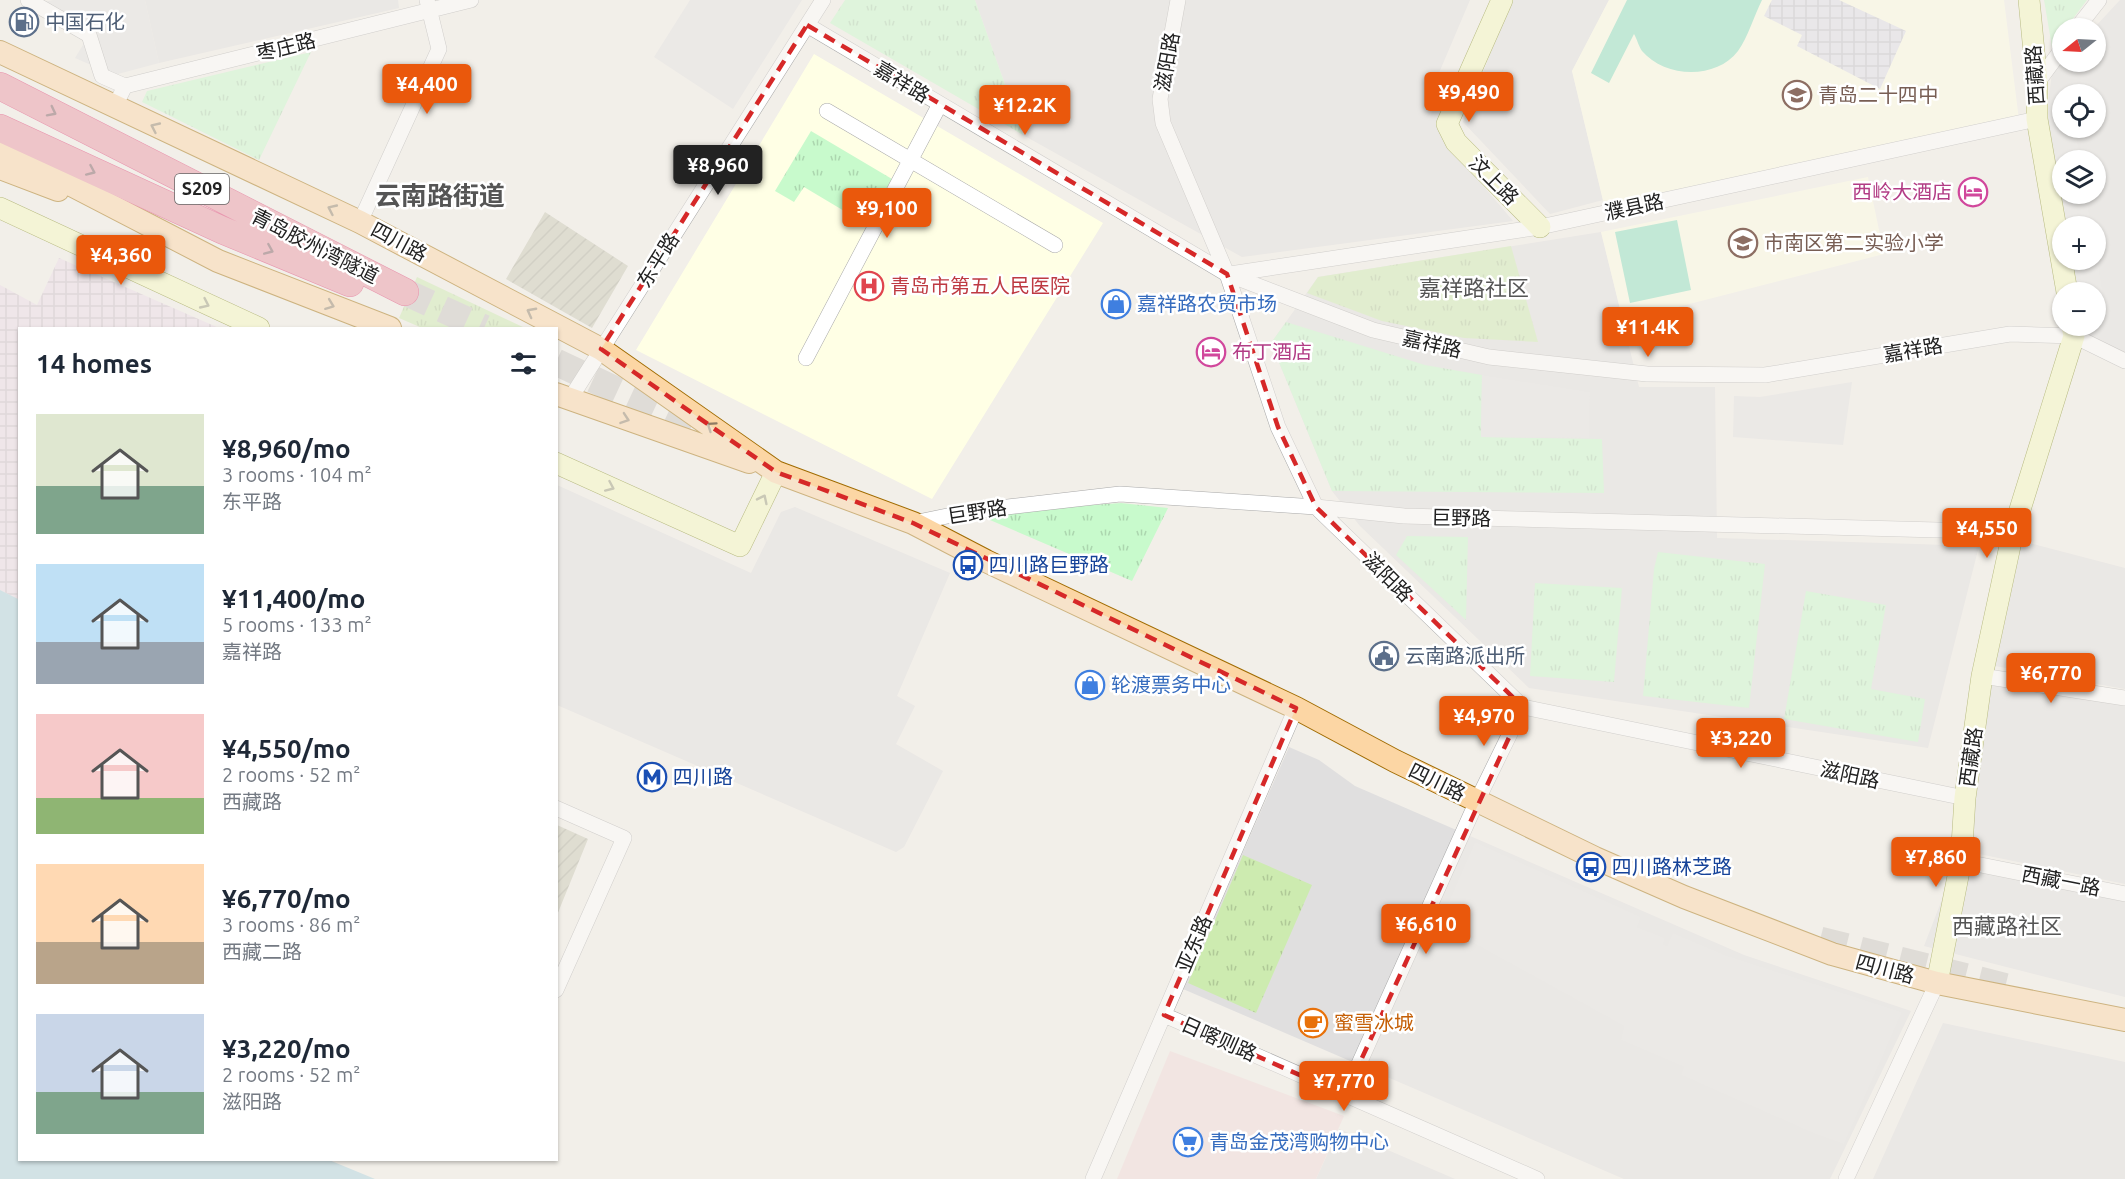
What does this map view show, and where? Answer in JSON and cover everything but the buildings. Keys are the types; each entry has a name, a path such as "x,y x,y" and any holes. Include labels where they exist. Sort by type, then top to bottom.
{"highway":[{"name":"青岛胶州湾隧道","path":"0,86 399,308"},
{"path":"0,128 399,308"}],"main road":[{"name":"四川路","path":"0,52 114,108 360,222 558,327"},
{"path":"0,148 218,261 399,308"},
{"path":"0,168 123,212"},
{"name":"四川路","path":"558,327 601,350 776,472 913,523 986,561 1296,708 1476,801 1684,897 1832,954 1937,983 2125,1020"},
{"path":"563,397 776,472"}],"street":[{"path":"28,0 89,35 102,76 125,86 114,108"},
{"name":"枣庄路","path":"125,86 429,6 471,0"},
{"name":"东平路","path":"563,397 601,350 823,0"},
{"name":"滋阳路","path":"1178,0 1160,99 1163,123 1227,274 1278,427 1316,507 1523,707 1965,798"},
{"name":"汶上路","path":"1502,0 1447,124 1456,142 1540,227"},
{"name":"西藏路","path":"2029,0 2037,83 2037,119 2065,282"},
{"path":"2085,18 2098,0"},
{"path":"360,222 438,49 429,6"},
{"name":"嘉祥路","path":"807,25 1227,274 1373,330 1489,357 1647,374 1765,375 2010,334 2052,332"},
{"path":"2037,83 2052,63"},
{"path":"806,358 940,104"},
{"path":"827,111 909,161 1055,244"},
{"name":"濮县路","path":"1227,274 1540,227 2037,119"},
{"path":"0,208 257,327"},
{"name":"西藏路","path":"1846,1179 1937,983 1961,861 1965,798 1982,676 2013,532 2072,336"},
{"name":"嘉祥路","path":"2082,336 2125,361"},
{"path":"558,464 740,546 776,472"},
{"name":"巨野路","path":"913,523 972,511 1120,494 1316,507 1404,516 2013,532"},
{"path":"1982,676 2125,698"},
{"path":"1345,1095 1476,801 1523,707"},
{"name":"亚东路","path":"1093,1179 1296,708"},
{"path":"558,809 624,838 558,986"},
{"name":"西藏一路","path":"1961,861 2125,894"},
{"name":"日喀则路","path":"1164,1015 1537,1179"}],"highlighted area":[{"path":"807,25 1227,274 1278,427 1316,507 1523,707 1345,1095 1164,1015 1296,708 913,523 776,472 601,349"}],"shaded area":[{"path":"53,0 145,0 159,63 114,75 75,58 89,35 35,4"},
{"path":"145,0 398,0 399,8 159,63"},
{"path":"690,0 802,0 733,109 654,57"},
{"path":"975,0 1470,0 1430,94 1448,101 1446,142 1513,221 1242,257 1023,135"},
{"path":"1512,0 1609,0 1572,71 1603,200 1550,214 1463,122"},
{"name":"青岛二十四中","path":"1609,0 2004,0 2019,120 1605,209 1572,71"},
{"path":"1772,0 1839,0 1906,31 1880,89 1797,46 1802,35 1764,16"},
{"path":"2120,0 2125,0 2125,353 2090,336 2106,336 2106,282 2096,282 2096,270 2106,270 2106,216 2062,216 2060,204 2106,204 2106,150 2052,150 2052,154 2046,118 2052,73 2106,72 2106,18 2103,18"},
{"name":"青岛市第五人民医院","path":"814,54 1103,223 932,499 636,350"},
{"path":"2052,117 2052,138 2077,138 2079,150 2052,150 2052,154 2046,118"},
{"name":"市南区第二实验小学","path":"1868,177 1884,254 1623,321 1601,232"},
{"path":"2060,204 2088,204 2089,216 2062,216"},
{"path":"545,212 628,266 592,328 506,279"},
{"path":"1601,232 1639,387 1715,387 1717,538 1979,546 1928,748 1529,688 1360,526 1332,491 1271,343 1318,277"},
{"path":"59,258 217,327 18,327 18,599 0,590 0,285 37,305"},
{"path":"2072,270 2099,270 2101,282 2073,282"},
{"path":"1482,375 1590,392 1589,438 1481,437"},
{"path":"1852,382 1843,445 1733,437 1734,396 1760,397"},
{"path":"558,485 751,573 781,512 795,507 950,573 897,696 915,706 896,744 943,771 904,847 896,852 558,705"},
{"path":"2021,541 2125,568 2125,689 1995,666"},
{"path":"1986,683 2125,704 2125,884 1960,850"},
{"path":"1289,747 1319,760 1355,786 1744,955 1911,1011 1830,1179 1624,1179 1183,989"},
{"path":"558,825 588,839 558,913"},
{"path":"1475,842 1641,917 1637,927 1665,938 1663,944 1667,946 1673,933 1725,955 1902,1012 1844,1144 1813,1133 1681,1075 1684,1067 1621,1040 1624,1026 1439,924"},
{"path":"1956,863 2125,897 2125,997 1924,946"},
{"path":"1943,1023 2125,1062 2125,1179 1873,1179"},
{"path":"1170,1051 1344,1116 1316,1179 1117,1179"},
{"path":"1339,1129 1455,1179 1316,1179"}],"green space":[{"path":"845,0 975,0 1023,135 830,23"},
{"path":"1627,0 1762,0 1738,51 1717,67 1690,72 1677,71 1664,66 1652,60 1642,51 1634,34 1609,83 1591,73"},
{"path":"2044,0 2087,0 2074,18 2052,18 2052,47"},
{"path":"311,52 259,160 142,102 147,91"},
{"path":"811,131 892,179 866,224 804,187 794,202 775,191"},
{"path":"1677,220 1691,290 1630,303 1615,232"},
{"path":"1511,246 1538,342 1464,338 1382,321 1307,293 1318,277"},
{"path":"417,277 523,327 420,327 399,318"},
{"path":"1286,322 1425,365 1482,375 1481,437 1602,439 1604,493 1332,491 1271,343"},
{"path":"1121,503 1168,508 1132,581 990,520 993,512"},
{"path":"1407,536 1468,537 1466,620 1396,555"},
{"path":"1658,552 1765,564 1749,708 1643,696 1654,569"},
{"path":"1535,583 1622,588 1614,682 1530,676"},
{"path":"1806,591 1886,605 1871,689 1925,699 1918,742 1784,719"},
{"path":"1243,855 1312,885 1256,1013 1188,983"}],"water":[{"path":"0,590 18,599 18,1161 331,1161 375,1179 0,1179"}],"tunnel":[{"path":"405,292 482,327"},
{"path":"558,363 719,438"},
{"path":"1820,940 2015,989"}],"place":[{"name":"中国石化","path":"24,22"},
{"name":"青岛二十四中","path":"1797,95"},
{"name":"西岭大酒店","path":"1973,192"},
{"name":"市南区第二实验小学","path":"1743,243"},
{"name":"青岛市第五人民医院","path":"869,286"},
{"name":"嘉祥路农贸市场","path":"1116,304"},
{"name":"布丁酒店","path":"1211,352"},
{"name":"四川路巨野路","path":"968,565"},
{"name":"云南路派出所","path":"1384,656"},
{"name":"轮渡票务中心","path":"1090,685"},
{"name":"四川路","path":"652,777"},
{"name":"四川路林芝路","path":"1591,867"},
{"name":"蜜雪冰城","path":"1313,1023"},
{"name":"青岛金茂湾购物中心","path":"1188,1142"}],"district":[{"name":"云南路街道","path":"440,196"},
{"name":"嘉祥路社区","path":"1474,288"},
{"name":"西藏路社区","path":"2007,926"}]}
